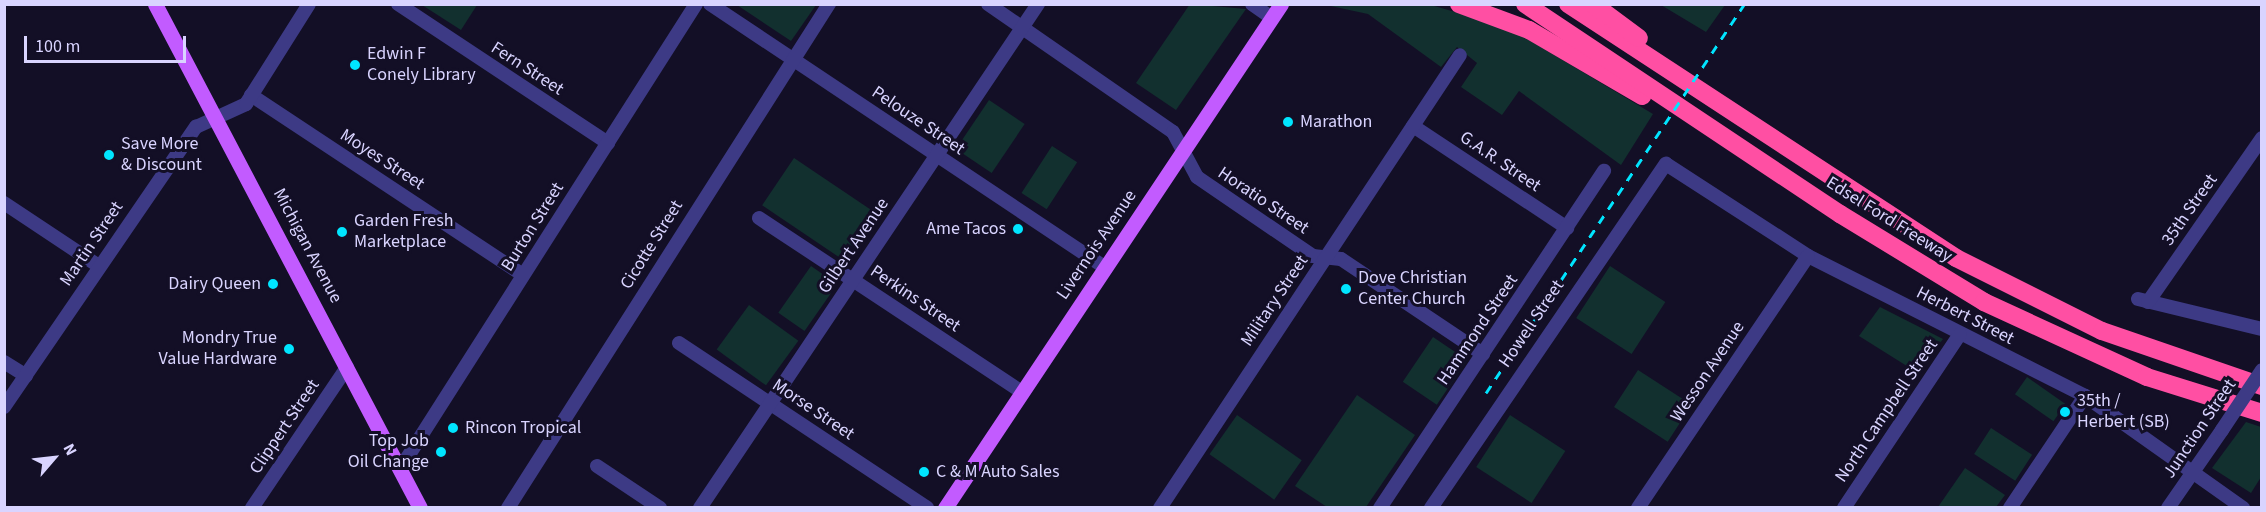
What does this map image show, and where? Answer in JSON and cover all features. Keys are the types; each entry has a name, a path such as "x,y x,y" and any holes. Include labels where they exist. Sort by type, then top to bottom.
{"highway":[{"path":"1459,4 1529,30 1697,129 1732,143"},
{"name":"Edsel Ford Freeway","path":"1525,4 1732,143 1984,302 2148,378 2262,413"},
{"name":"Edsel Ford Freeway","path":"1568,4 1879,212 1992,278 2102,331 2262,386"},
{"path":"1593,4 1667,57 1713,101"}],"main road":[{"name":"Michigan Avenue","path":"155,4 420,507"},
{"name":"Livernois Avenue","path":"945,507 1020,391 1106,268 1281,4"}],"street":[{"name":"Martin Street","path":"4,407 196,127 216,116 239,109 251,95 309,4"},
{"name":"Fern Street","path":"398,4 608,143"},
{"name":"Burton Street","path":"400,469 696,4"},
{"name":"Pelouze Street","path":"710,4 1106,268"},
{"name":"Cicotte Street","path":"510,504 829,4"},
{"name":"Horatio Street","path":"988,4 1173,132 1197,177 1313,256 1341,259 1483,354"},
{"name":"Gilbert Avenue","path":"700,507 1038,4"},
{"path":"1252,4 1272,18"},
{"name":"Military Street","path":"1160,507 1460,55"},
{"name":"Moyes Street","path":"251,95 524,275"},
{"name":"G.A.R. Street","path":"1413,126 1567,228"},
{"name":"35th Street","path":"2262,138 2143,300 2262,329"},
{"name":"Herbert Street","path":"1666,164 1808,256 2085,396 2191,473 2243,507"},
{"name":"Howell Street","path":"1431,507 1666,164"},
{"name":"Hammond Street","path":"1380,507 1604,171"},
{"path":"4,203 99,266"},
{"name":"Perkins Street","path":"759,218 1020,391"},
{"name":"Wesson Avenue","path":"1638,507 1808,256"},
{"name":"North Campbell Street","path":"1844,507 1960,334"},
{"name":"Morse Street","path":"679,343 927,507"},
{"path":"4,362 26,376"},
{"name":"Clippert Street","path":"252,507 347,367"},
{"name":"Junction Street","path":"2168,507 2262,370"},
{"path":"2010,507 2085,396"},
{"path":"597,466 660,507"}],"green space":[{"path":"816,4 791,41 737,5"},
{"path":"1190,4 1246,9 1176,110 1136,83"},
{"path":"422,5 477,5 461,30"},
{"path":"1326,5 1431,5 1486,21 1519,34 1653,114 1621,165 1519,91 1502,115 1461,87 1477,63 1457,47 1441,67 1368,14"},
{"path":"1661,5 1725,5 1706,32"},
{"path":"989,100 1025,124 992,173 956,149"},
{"path":"1052,146 1077,162 1047,209 1022,193"},
{"path":"794,158 879,216 848,263 762,205"},
{"path":"811,266 837,284 805,331 778,313"},
{"path":"1610,266 1665,302 1632,354 1576,318"},
{"path":"749,305 798,341 766,385 717,349"},
{"path":"1880,307 1943,339 1918,373 1859,336"},
{"path":"1433,337 1467,360 1437,405 1403,382"},
{"path":"1638,370 1692,405 1668,442 1614,407"},
{"path":"2027,377 2066,404 2053,421 2015,394"},
{"path":"1357,395 1415,435 1366,507 1327,507 1295,486"},
{"path":"1237,415 1302,460 1274,500 1209,454"},
{"path":"1510,415 1565,451 1532,503 1476,467"},
{"path":"2246,422 2261,427 2261,477 2251,493 2212,468"},
{"path":"1991,428 2032,455 2015,481 1974,454"},
{"path":"1965,468 2005,495 1996,507 1938,507"}],"railway":[{"path":"1486,393 1744,4"}],"place":[{"name":"Edwin F Conely Library","path":"355,65"},
{"name":"Marathon","path":"1288,122"},
{"name":"Save More & Discount","path":"109,155"},
{"name":"Ame Tacos","path":"1018,229"},
{"name":"Garden Fresh Marketplace","path":"342,232"},
{"name":"Dairy Queen","path":"273,284"},
{"name":"Dove Christian Center Church","path":"1346,289"},
{"name":"Mondry True Value Hardware","path":"289,349"},
{"name":"35th / Herbert (SB)","path":"2065,412"},
{"name":"Rincon Tropical","path":"453,428"},
{"name":"Top Job Oil Change","path":"441,452"},
{"name":"C & M Auto Sales","path":"924,472"}]}
